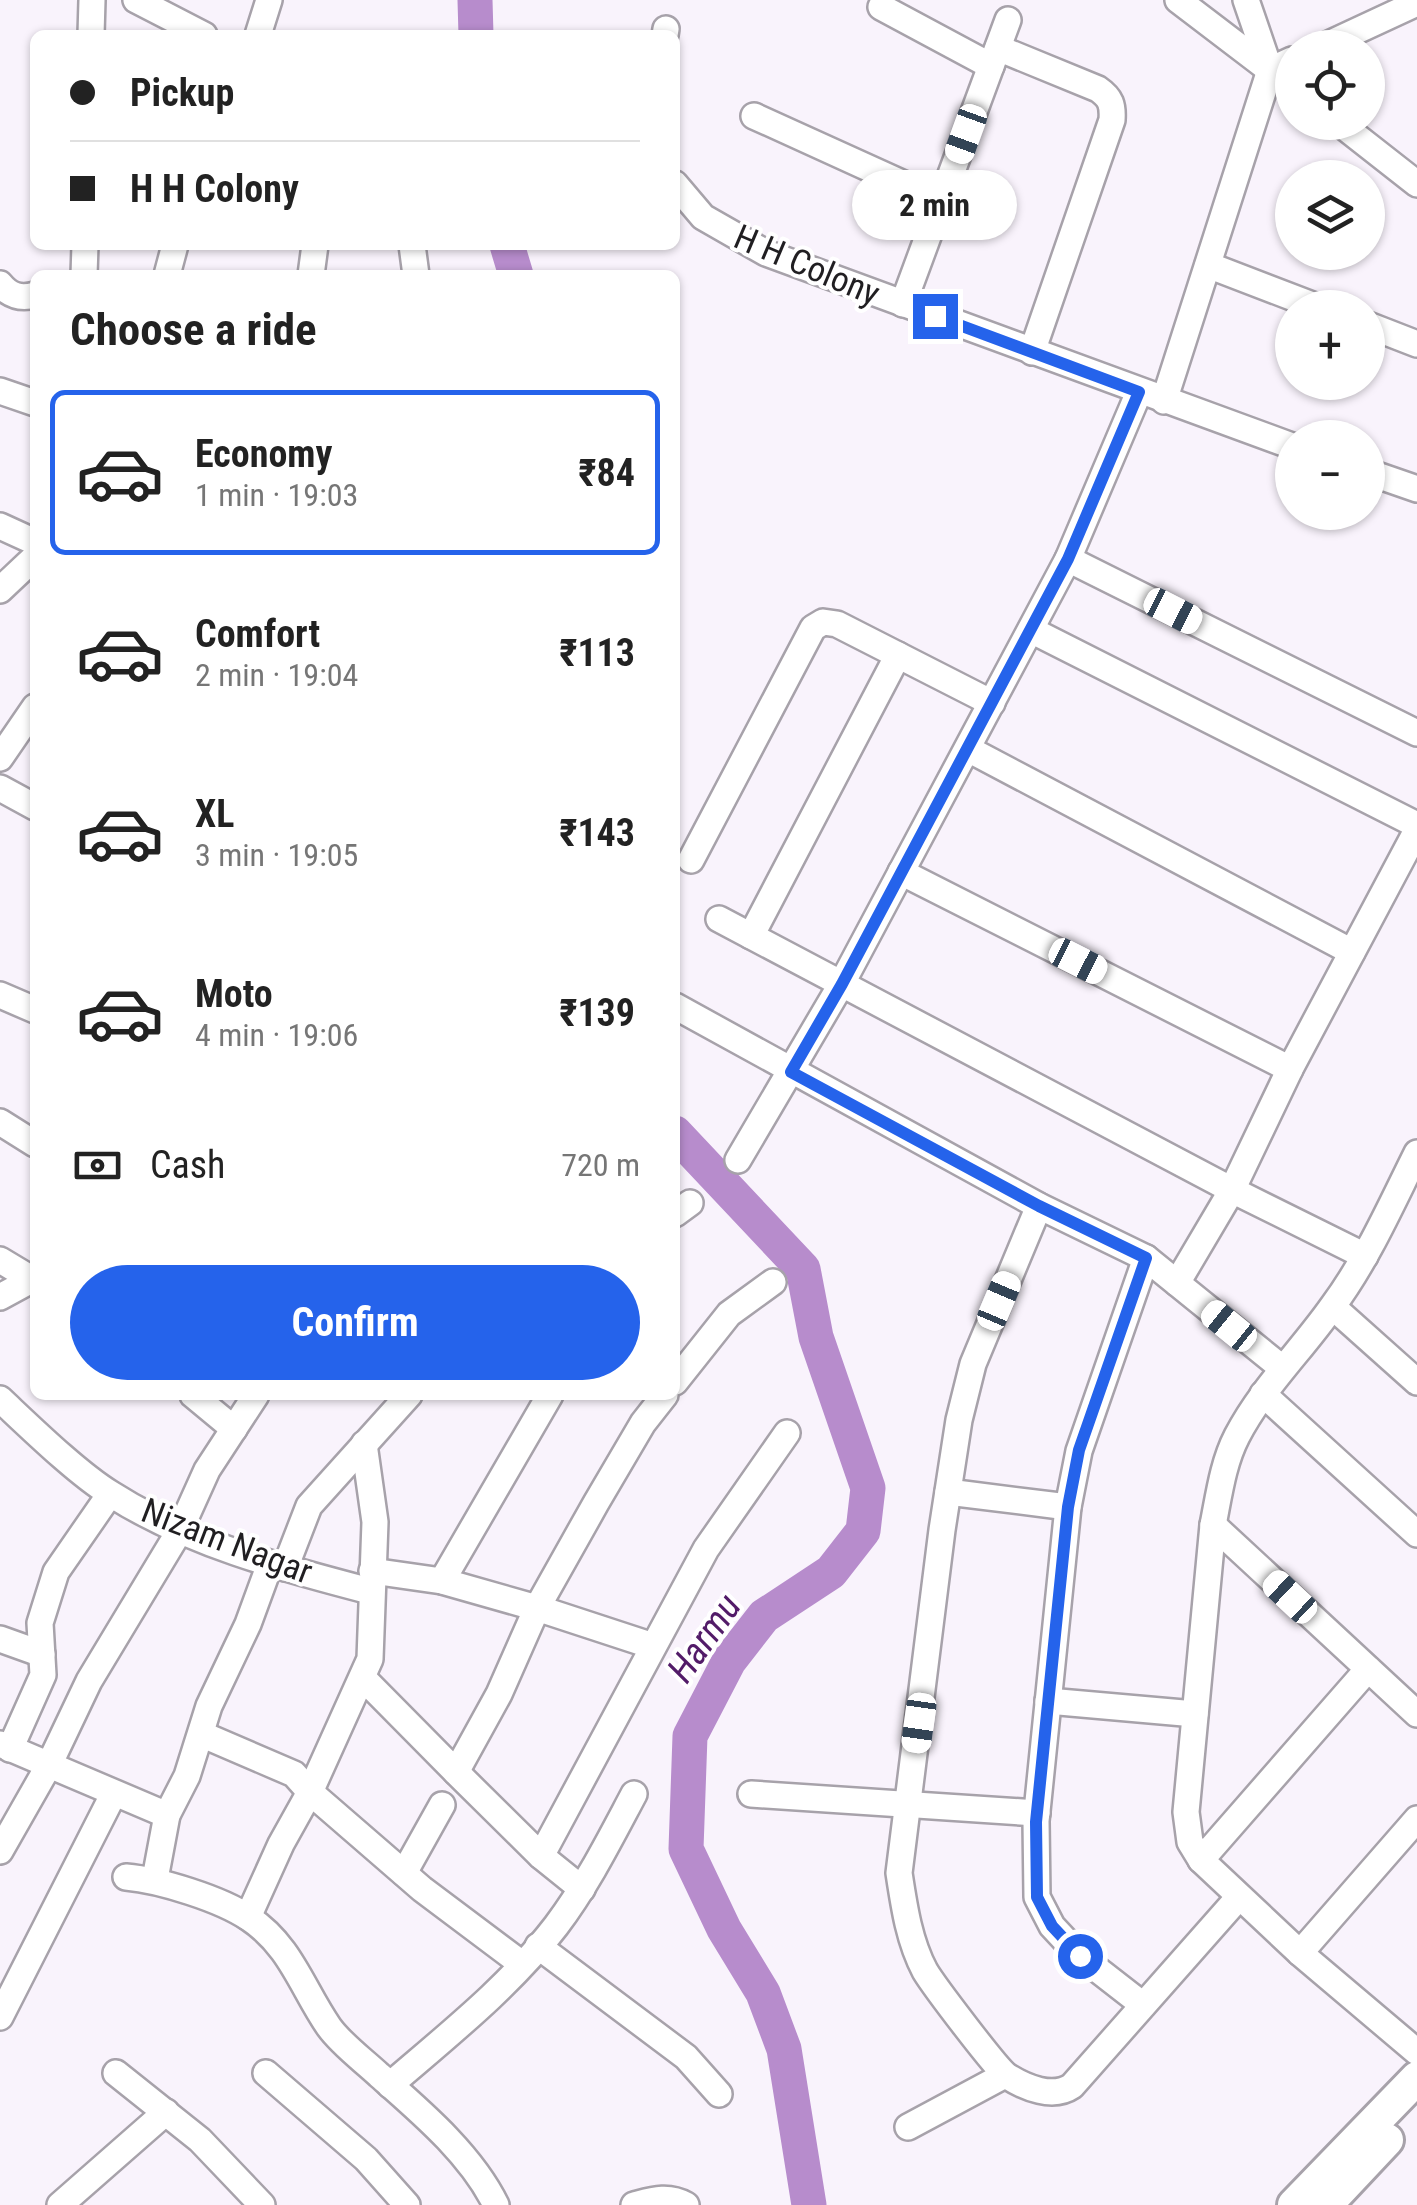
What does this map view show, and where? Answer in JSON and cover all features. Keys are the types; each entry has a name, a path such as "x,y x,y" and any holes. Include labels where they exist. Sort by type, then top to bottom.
{"main road":[{"path":"1294,2205 1417,2078"},
{"path":"1326,2205 1417,2108"}],"street":[{"path":"91,30 92,0"},
{"path":"136,0 194,30"},
{"path":"259,30 268,0"},
{"path":"1178,0 1275,61"},
{"path":"1246,0 1275,54"},
{"path":"1360,30 1417,4"},
{"path":"881,7 994,57 1098,90 1108,96 1113,107 1112,120 1032,352"},
{"path":"903,304 1008,20"},
{"path":"1164,401 1208,265 1275,81"},
{"path":"754,116 941,201"},
{"path":"1361,140 1417,184"},
{"name":"H H Colony","path":"680,190 703,217 766,253 1275,440"},
{"path":"1208,265 1275,291"},
{"path":"0,284 8,293 30,296"},
{"path":"1385,332 1417,344"},
{"path":"0,391 30,401"},
{"path":"738,1160 842,984 1068,559 1139,392"},
{"path":"1385,478 1417,489"},
{"path":"0,526 30,540"},
{"path":"1068,559 1417,734"},
{"path":"0,590 30,562"},
{"path":"690,860 813,628 823,622 836,624 992,703"},
{"path":"1030,630 1417,827 1290,1069 1232,1190 1177,1283"},
{"path":"751,936 898,655"},
{"path":"0,758 30,714"},
{"path":"968,750 1352,952"},
{"path":"0,788 30,805"},
{"path":"901,872 1290,1069"},
{"path":"719,919 1364,1256"},
{"path":"0,995 30,1008"},
{"path":"680,1009 1039,1206 1146,1258 1282,1368"},
{"path":"0,1122 30,1141"},
{"path":"1417,1153 1333,1307 1282,1368 1235,1439 1213,1524 1186,1812 1190,1842 1201,1860 1300,1953 1417,2052"},
{"path":"1039,1206 973,1364 959,1420 899,1873 907,1922 925,1970 1005,2075 1045,2092 1060,2094 1072,2086 1239,1898"},
{"path":"1142,2005 1080,1956 1052,1926 1037,1897 1037,1813 1068,1507 1079,1450 1146,1258"},
{"path":"0,1260 30,1278"},
{"path":"0,1297 30,1282"},
{"path":"680,1376 729,1314 773,1282"},
{"path":"1333,1307 1417,1382"},
{"path":"1263,1394 1417,1534"},
{"name":"Nizam Nagar","path":"0,1399 110,1494 180,1530 277,1566 371,1581 442,1582 653,1646"},
{"path":"199,1400 234,1429"},
{"path":"0,1851 49,1765 89,1681 180,1530 207,1470 253,1400"},
{"path":"155,1880 167,1815 187,1776 209,1706 277,1566 309,1506 404,1400"},
{"path":"442,1582 547,1400"},
{"path":"456,1772 499,1694 537,1608 624,1455 662,1400"},
{"path":"541,1856 706,1548 787,1433"},
{"path":"248,1917 280,1844 310,1792 364,1678 370,1658 375,1522 364,1444"},
{"path":"948,1492 1068,1507"},
{"path":"110,1494 56,1572 40,1624 43,1676 5,1746 167,1815"},
{"path":"1213,1524 1417,1714"},
{"path":"0,1639 42,1654"},
{"path":"1201,1860 1368,1669"},
{"path":"364,1678 541,1856 582,1889"},
{"path":"1048,1700 1196,1714"},
{"path":"200,1734 294,1774 404,1872 686,2057 719,2094"},
{"path":"0,2018 113,1794"},
{"path":"390,2085 481,2006 530,1955 582,1889 634,1794"},
{"path":"751,1794 1037,1813"},
{"path":"404,1872 442,1805"},
{"path":"1300,1953 1417,1819"},
{"path":"126,1877 155,1880 248,1917 284,1948 331,2030 484,2180 496,2205"},
{"path":"116,2073 200,2140 262,2205"},
{"path":"266,2074 366,2158 406,2205"},
{"path":"908,2127 1005,2075"},
{"path":"60,2205 166,2112"},
{"path":"634,2205 658,2198 686,2205"}],"waterway":[{"name":"Harmu","path":"475,0 476,30"},
{"name":"Harmu","path":"508,250 514,270"},
{"name":"Harmu","path":"680,1138 803,1269 816,1337 868,1488 863,1531 831,1572 764,1616 729,1661 690,1736 686,1849 724,1929 763,1993 784,2049 809,2205"}],"route":[{"path":"935,316 1139,392 1068,559 842,984 791,1072 1039,1206 1146,1258 1079,1450 1068,1507 1036,1822 1037,1897 1052,1926 1080,1956"}]}
